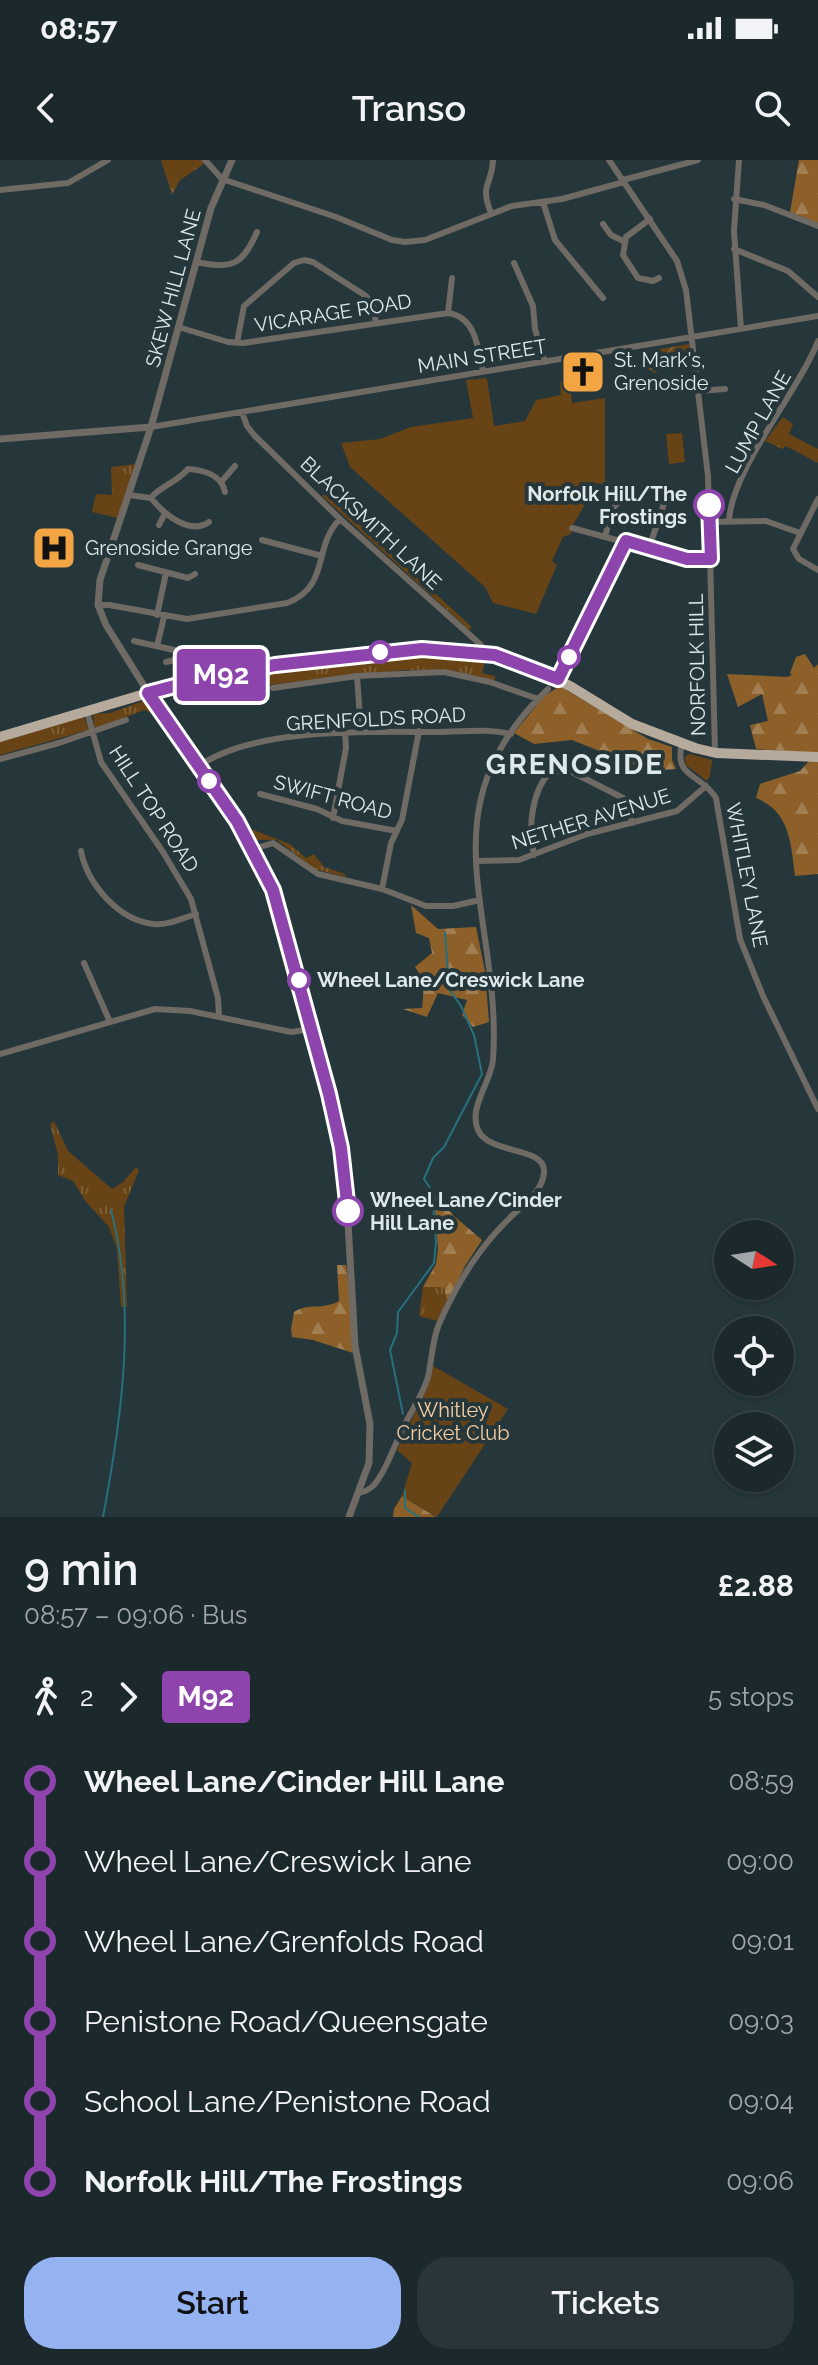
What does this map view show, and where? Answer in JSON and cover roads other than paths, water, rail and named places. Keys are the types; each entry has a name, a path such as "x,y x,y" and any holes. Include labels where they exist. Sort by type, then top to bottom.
{"highway":[{"path":"0,737 148,693 238,671 323,658 422,649 483,653 512,660 558,679 632,724 682,744 716,753 818,757"}],"street":[{"path":"0,190 68,183 108,160"},
{"path":"205,160 222,179 336,217 399,242 425,240 516,205 562,199 698,160"},
{"name":"SKEW HILL LANE","path":"98,605 100,580 151,427 211,208 232,160"},
{"path":"491,213 484,191 493,160"},
{"name":"NORFOLK HILL","path":"610,160 650,219 683,276 699,391 710,522 716,753"},
{"path":"739,160 734,199 734,249 741,329"},
{"path":"734,199 764,205 818,226"},
{"path":"543,202 555,240 603,298"},
{"path":"623,241 650,219"},
{"path":"603,224 611,235 623,241"},
{"path":"196,262 222,266 233,263 248,253 257,232"},
{"path":"623,241 625,260 638,278 653,281 659,278"},
{"path":"734,249 788,271 818,297"},
{"path":"237,343 244,306 299,261 308,260 317,264 366,296 373,305 376,323"},
{"path":"514,263 531,299 535,329 545,362"},
{"path":"452,278 448,313 463,317 472,329 483,372"},
{"name":"VICARAGE ROAD","path":"178,327 237,343 448,313"},
{"name":"MAIN STREET","path":"151,427 818,316"},
{"name":"LUMP LANE","path":"729,520 747,470 799,382 817,344"},
{"path":"699,391 725,389"},
{"name":"BLACKSMITH LANE","path":"242,412 249,430 340,519 481,645 483,653"},
{"path":"0,439 151,427"},
{"path":"180,463 222,481 225,492"},
{"path":"222,481 235,466"},
{"path":"151,498 162,488 178,482 188,469"},
{"path":"649,548 669,489"},
{"path":"129,495 151,498 165,513 186,525 202,529 209,522"},
{"path":"818,499 793,553 818,570"},
{"path":"605,537 612,509 617,504"},
{"path":"159,525 165,513"},
{"path":"810,515 818,518"},
{"path":"340,519 329,531 311,587 302,596 287,603 195,619 98,605 106,625 148,693 254,849 281,913 343,1158 357,1358 370,1424 371,1457 349,1517"},
{"path":"710,522 766,521 800,533"},
{"path":"572,528 687,559 711,559"},
{"path":"262,540 322,556"},
{"path":"558,679 626,541"},
{"path":"147,557 141,566 188,578 195,574"},
{"path":"157,646 166,573"},
{"path":"134,641 176,651 179,659"},
{"path":"166,662 197,655"},
{"path":"273,688 357,676 432,671 455,673 505,686 538,699"},
{"path":"357,676 361,732"},
{"path":"358,1493 375,1484 391,1456 425,1385 438,1327 470,1264 488,1238 535,1195 544,1175 544,1165 537,1158 488,1141 477,1129 477,1107 488,1083 493,1060 492,995 480,900 476,822 489,769 511,734 548,689"},
{"name":"HILL TOP ROAD","path":"87,712 101,762 183,882 196,914 218,998 219,1016"},
{"path":"0,759 126,720"},
{"path":"382,889 391,843 403,813 419,731"},
{"name":"GRENFOLDS ROAD","path":"199,766 221,752 248,744 345,732 494,731 511,734"},
{"path":"333,818 345,755 345,732"},
{"name":"WHITLEY LANE","path":"682,744 681,766 716,798 735,919 745,955 818,1109"},
{"path":"534,855 530,834 532,820 543,780 555,771 566,770 578,774 625,799 632,823"},
{"name":"NETHER AVENUE","path":"477,861 519,860 587,834 677,811 706,786"},
{"name":"SWIFT ROAD","path":"260,794 317,809 333,818 397,831"},
{"path":"254,849 273,843 318,874 382,889 431,906 453,906 480,900"},
{"path":"81,851 85,869 111,903 123,912 153,924 196,914"},
{"path":"84,963 110,1022"},
{"path":"0,1054 166,1009 219,1016 291,1032 312,1029"}],"waterway":[{"path":"403,1414 390,1350 397,1333 398,1312 434,1263 436,1242 432,1191 424,1179 482,1074 474,1035 461,1006 449,989 445,932"},
{"path":"103,1517 116,1441 124,1364 123,1286 111,1210"},
{"path":"405,1490 405,1508 419,1517"}],"place":[{"name":"St. Mark's, Grenoside","path":"583,372"},
{"name":"Norfolk Hill/The Frostings","path":"709,505"},
{"name":"Grenoside Grange","path":"54,548"},
{"name":"Wheel Lane/Creswick Lane","path":"299,980"},
{"name":"Wheel Lane/Cinder Hill Lane","path":"348,1211"}],"district":[{"name":"GRENOSIDE","path":"575,764"}],"park label":[{"name":"Whitley Cricket Club","path":"453,1422"}]}
